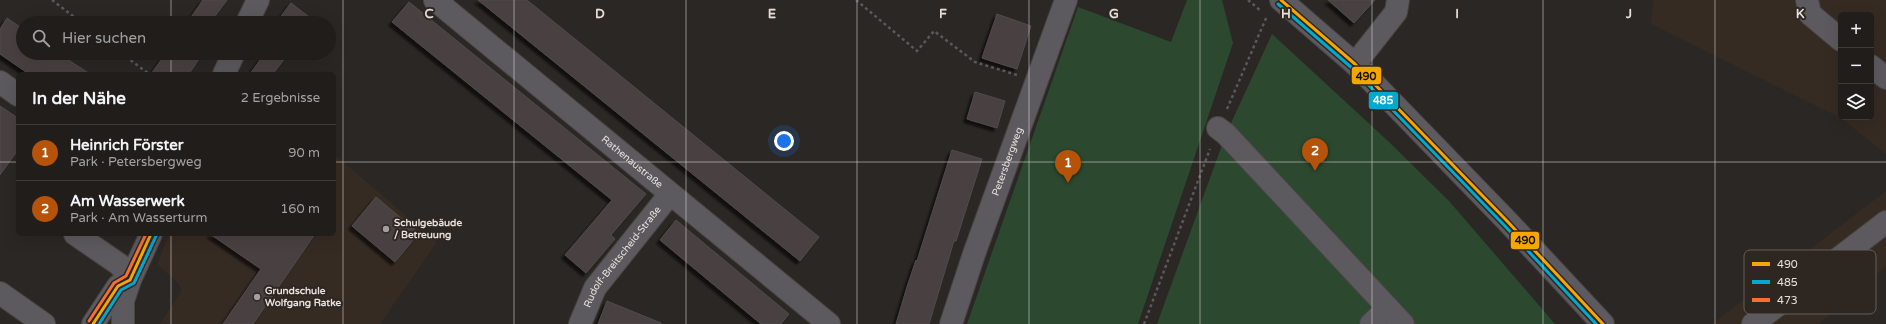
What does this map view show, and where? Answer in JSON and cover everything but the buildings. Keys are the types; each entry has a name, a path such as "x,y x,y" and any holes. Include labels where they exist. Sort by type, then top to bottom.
{"street":[{"path":"251,16 258,0"},
{"name":"Rathenaustraße","path":"435,0 829,324"},
{"name":"Petersbergweg","path":"951,324 1066,0"},
{"path":"1355,64 1396,12 1398,0"},
{"path":"1807,0 1810,14 1838,37"},
{"path":"1274,8 1355,64 1508,222 1603,324"},
{"path":"225,72 231,60"},
{"path":"1874,68 1886,78"},
{"path":"0,82 16,94"},
{"path":"1218,128 1226,134 1403,324"},
{"name":"Rudolf-Breitscheid-Straße","path":"580,324 595,288 670,194"},
{"path":"1849,250 1886,222"},
{"path":"78,236 120,265 130,280"},
{"path":"123,324 124,300 130,280 150,236"},
{"path":"93,324 118,286 130,280"},
{"path":"0,293 44,324"},
{"path":"1371,324 1388,308"},
{"path":"1753,324 1766,314"}],"path":[{"path":"52,0 73,16"},
{"path":"856,0 917,51 934,32 975,62 1036,81"},
{"path":"1144,324 1218,128 1274,8"},
{"path":"130,60 146,72"}],"shaded area":[{"path":"1654,0 1886,0 1886,154 1844,120 1874,120 1874,12 1838,12 1838,117 1651,24"},
{"path":"336,156 437,242 380,324 160,324 182,290 178,283 157,264 168,236 336,236"},
{"path":"1886,191 1886,266 1876,275 1876,250 1809,250"},
{"path":"1744,300 1744,314 1831,314 1819,324 1712,324"}],"green space":[{"path":"1187,0 1222,0 1233,43 1138,324 967,324 1078,7 1171,42"},
{"path":"1272,34 1388,141 1449,201 1555,324 1157,324 1226,134"}],"transit line":[{"name":"490","path":"1281,0 1355,64 1508,222 1603,324"},
{"name":"485","path":"1278,4 1352,68 1504,225 1596,324"},
{"name":"473","path":"89,321 114,283 126,276 145,236"},
{"name":"490","path":"93,324 118,286 130,280 150,236"},
{"name":"485","path":"99,324 121,290 134,283 156,236"}],"place":[{"name":"Am Wasserwerk","path":"1315,171"},
{"name":"Heinrich Förster","path":"1068,183"},
{"name":"Schulgebäude / Betreuung","path":"386,229"},
{"name":"Grundschule Wolfgang Ratke","path":"257,297"}]}
